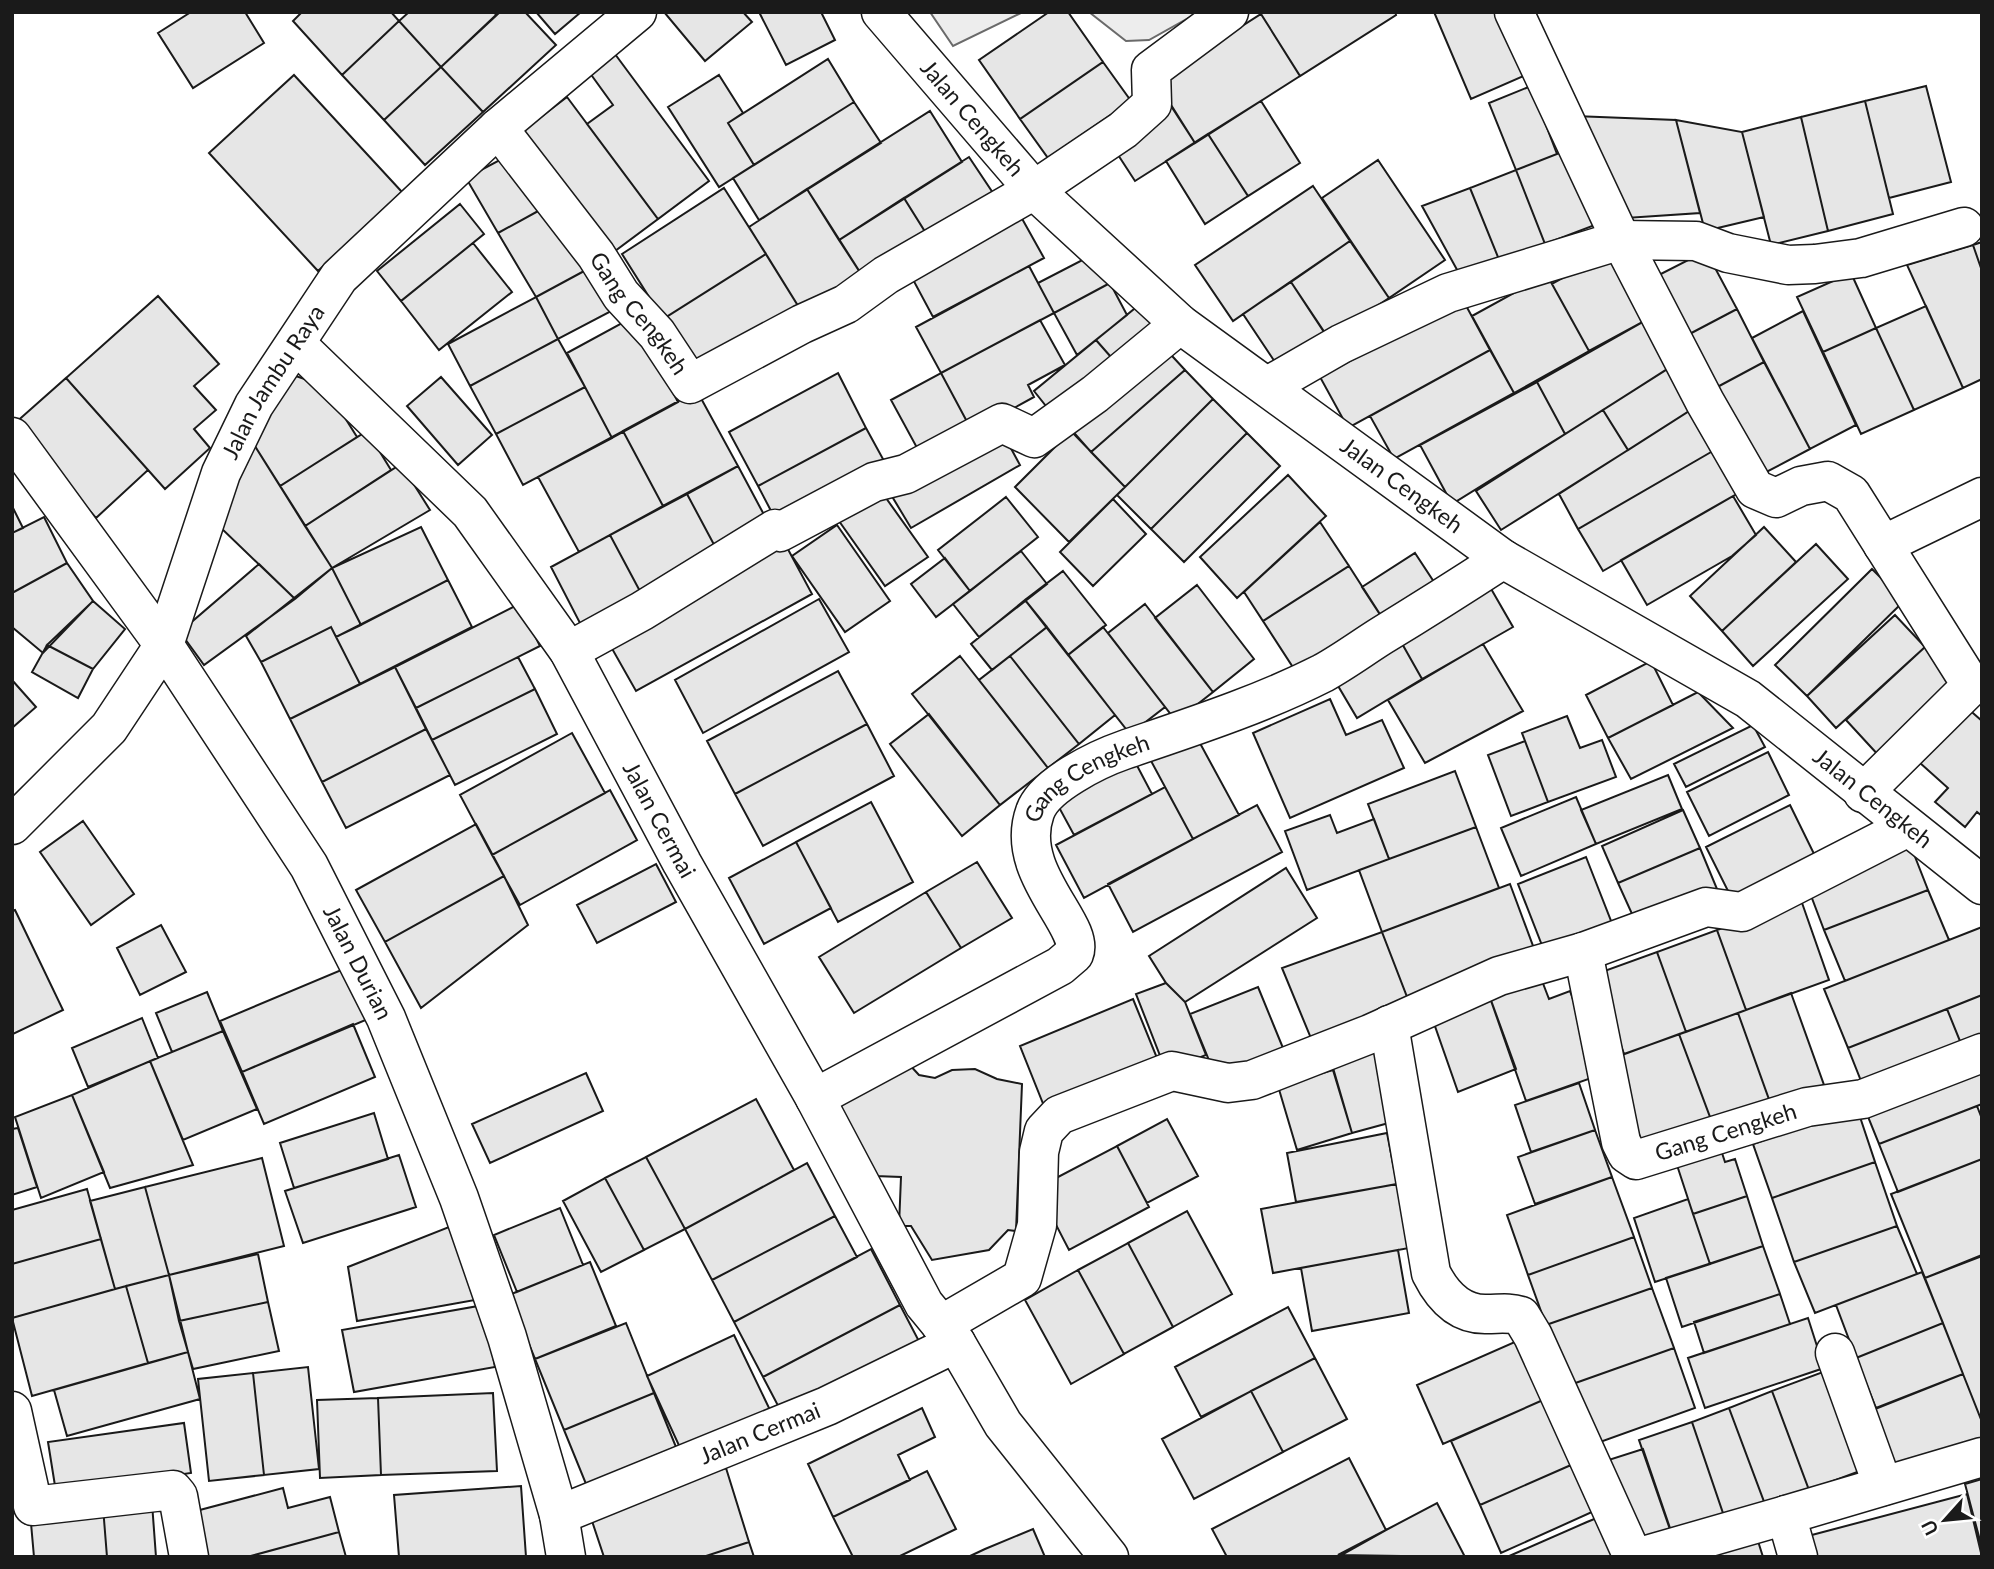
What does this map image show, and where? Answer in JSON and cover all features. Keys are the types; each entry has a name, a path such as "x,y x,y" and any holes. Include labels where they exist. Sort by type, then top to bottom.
{"street":[{"name":"Jalan Jambu Raya","path":"12,825 109,728 164,645 221,473 254,405 339,277 498,128 637,12"},
{"name":"Jalan Cengkeh","path":"881,12 1034,190 1180,324 1503,559 1748,699 1906,828 1982,885"},
{"path":"1034,190 1123,130 1152,104 1151,70 1229,12"},
{"path":"1514,12 1621,240 1705,402 1755,489 1764,496 1776,498 1801,486 1828,481 1851,494 1968,680 1969,688 1863,793"},
{"name":"Gang Cengkeh","path":"498,128 596,255 621,295 657,334 690,384 802,324 846,304 886,275 1034,190"},
{"path":"1268,386 1353,338 1448,293 1621,240 1696,241 1728,253 1788,265 1861,258 1964,227"},
{"path":"569,651 642,611 775,529 780,532 874,481 906,474 1002,423 1034,438 1095,394 1180,324"},
{"name":"Jalan Cermai","path":"296,344 470,512 569,651 682,863 816,1098 924,1304 949,1334 1003,1424 1109,1557"},
{"name":"Jalan Durian","path":"12,437 164,645 309,866 386,1018 459,1198 498,1312 559,1515 566,1557"},
{"path":"1883,545 1982,497"},
{"name":"Gang Cengkeh","path":"816,1098 1060,966 1074,954 1076,939 1048,895 1034,865 1030,832 1035,809 1051,788 1114,753 1198,724 1324,672 1503,559"},
{"path":"949,1334 1023,1278 1037,1225 1039,1152 1044,1131 1059,1115 1172,1071 1227,1083 1252,1080 1389,1025 1499,976 1583,952 1706,907 1742,912 1906,828"},
{"name":"Gang Cengkeh","path":"1583,952 1621,1142 1627,1154 1636,1160 1807,1107 1863,1099 1982,1053"},
{"path":"1389,1025 1431,1272 1440,1291 1455,1305 1484,1315 1504,1312 1521,1315 1633,1557"},
{"name":"Jalan Cermai","path":"559,1515 827,1406 949,1334"},
{"path":"1835,1353 1883,1486"},
{"path":"12,1411 33,1506 173,1490 178,1496 189,1557"},
{"path":"1640,1557 1982,1457"},
{"path":"1786,1515 1798,1557"}],"shaded area":[{"path":"930,12 1023,12 953,46"},
{"path":"1089,12 1199,12 1149,40 1126,41"}],"building":[{"path":"191,12 245,12 264,43 193,88 158,33"},
{"path":"302,12 391,12 399,21 342,75 293,21"},
{"path":"409,12 494,12 496,15 441,67 399,21"},
{"path":"500,12 525,12 556,45 483,112 441,67"},
{"path":"536,12 581,12 555,34"},
{"path":"664,12 743,12 752,22 705,61"},
{"path":"759,12 821,12 835,40 786,65"},
{"path":"1049,12 1068,12 1103,62 1020,119 979,60"},
{"path":"1395,12 1396,15 1300,76 1261,14"},
{"path":"1434,12 1499,12 1526,75 1471,99"},
{"path":"1261,14 1300,76 1195,143 1156,81"},
{"path":"399,21 441,67 384,120 342,75"},
{"path":"612,50 709,181 658,219 587,124 613,105 587,69"},
{"path":"828,59 854,102 754,165 728,123"},
{"path":"1103,62 1131,101 1048,158 1020,119"},
{"path":"441,67 483,112 425,165 384,120"},
{"path":"294,75 402,192 318,271 209,153"},
{"path":"719,75 743,113 728,123 754,165 719,187 668,107"},
{"path":"1531,86 1557,154 1516,170 1489,103"},
{"path":"1926,86 1951,182 1889,198 1865,101"},
{"path":"567,97 658,219 607,257 516,136"},
{"path":"1261,101 1300,163 1248,196 1208,134"},
{"path":"1865,101 1893,214 1828,231 1801,117"},
{"path":"854,102 881,143 759,220 733,178"},
{"path":"1171,106 1195,143 1135,181 1111,144"},
{"path":"930,111 962,162 839,240 807,189"},
{"path":"1574,116 1676,120 1700,213 1626,218"},
{"path":"1801,117 1828,231 1771,245 1742,132"},
{"path":"1676,120 1742,132 1764,217 1705,231"},
{"path":"1208,134 1248,196 1205,224 1166,161"},
{"path":"1567,150 1595,225 1545,244 1516,170"},
{"path":"511,154 540,210 498,233 466,178"},
{"path":"969,157 995,196 929,238 904,198"},
{"path":"1378,160 1445,260 1389,298 1322,198"},
{"path":"1516,170 1545,244 1500,262 1470,188"},
{"path":"1313,186 1350,241 1233,321 1195,265"},
{"path":"724,188 766,254 663,319 622,254"},
{"path":"1470,188 1500,262 1461,277 1422,206"},
{"path":"807,189 865,280 800,309 749,227"},
{"path":"904,198 929,238 865,280 839,240"},
{"path":"460,204 484,234 401,301 377,271"},
{"path":"540,210 586,270 536,297 498,233"},
{"path":"1020,215 1044,258 933,317 910,274"},
{"path":"1350,241 1389,298 1328,338 1291,282"},
{"path":"1982,242 1982,271 1973,245"},
{"path":"473,243 512,292 439,350 401,301"},
{"path":"1973,245 1982,271 1982,379 1963,388 1907,265"},
{"path":"1613,250 1650,318 1589,351 1552,284"},
{"path":"1706,251 1737,309 1680,339 1649,280"},
{"path":"766,254 800,309 698,374 663,319"},
{"path":"1094,254 1110,283 1054,313 1038,283"},
{"path":"1029,266 1054,313 941,373 916,327"},
{"path":"586,270 619,307 558,339 536,297"},
{"path":"1851,273 1876,328 1823,352 1797,297"},
{"path":"1547,275 1589,351 1514,393 1472,316"},
{"path":"1291,282 1325,333 1277,365 1243,314"},
{"path":"1110,283 1127,315 1077,355 1054,313"},
{"path":"158,296 219,364 194,386 216,410 194,429 210,448 165,489 66,378"},
{"path":"536,297 558,339 470,386 448,344"},
{"path":"1463,300 1490,350 1348,428 1320,377"},
{"path":"1139,305 1160,331 1118,365 1096,340"},
{"path":"1926,306 1963,388 1914,410 1876,328"},
{"path":"1737,309 1764,362 1708,392 1680,339"},
{"path":"1803,311 1856,425 1810,449 1752,338"},
{"path":"633,317 678,402 612,438 567,353"},
{"path":"1650,318 1672,366 1565,434 1537,382"},
{"path":"1040,320 1065,365 1028,385 1034,397 972,431 941,373"},
{"path":"1876,328 1914,410 1861,434 1823,352"},
{"path":"558,339 585,387 496,434 470,386"},
{"path":"1096,340 1118,365 1054,416 1034,391"},
{"path":"1161,344 1185,370 1091,452 1068,426"},
{"path":"1490,350 1514,393 1394,459 1370,416"},
{"path":"1764,362 1810,449 1753,479 1708,392"},
{"path":"1672,366 1694,408 1628,450 1603,410"},
{"path":"1185,370 1213,399 1125,487 1091,452"},
{"path":"838,373 866,428 758,486 729,432"},
{"path":"941,373 972,431 922,457 891,400"},
{"path":"290,374 325,386 357,437 280,486 248,435"},
{"path":"441,377 492,435 458,465 407,406"},
{"path":"66,378 148,470 96,518 14,424"},
{"path":"1537,382 1565,434 1452,504 1420,445"},
{"path":"585,387 612,438 523,485 496,434"},
{"path":"697,391 738,466 663,506 623,431"},
{"path":"1213,399 1247,433 1151,529 1117,495"},
{"path":"1694,408 1718,448 1578,529 1559,494"},
{"path":"1603,410 1628,450 1501,530 1476,491"},
{"path":"866,428 889,470 780,528 758,486"},
{"path":"1001,430 1020,465 911,528 890,493"},
{"path":"367,431 391,470 305,526 280,486"},
{"path":"623,431 663,506 579,552 538,477"},
{"path":"1071,431 1125,487 1069,542 1015,487"},
{"path":"1247,433 1280,466 1184,562 1151,529"},
{"path":"248,435 332,568 295,599 220,527"},
{"path":"1718,448 1742,491 1603,571 1578,529"},
{"path":"401,464 430,510 332,568 305,526"},
{"path":"738,466 770,526 719,554 687,494"},
{"path":"1288,475 1326,516 1237,598 1200,557"},
{"path":"881,491 928,557 885,586 839,521"},
{"path":"687,494 719,554 642,595 610,535"},
{"path":"1733,496 1756,535 1732,556 1647,605 1621,560"},
{"path":"1006,497 1038,537 970,591 938,550"},
{"path":"1113,499 1146,534 1093,586 1060,552"},
{"path":"12,506 23,528 12,533"},
{"path":"44,517 67,563 12,593 12,533"},
{"path":"1320,522 1349,566 1263,621 1244,592"},
{"path":"837,525 890,601 845,632 792,556"},
{"path":"421,527 448,580 361,625 332,568"},
{"path":"1764,527 1796,562 1722,631 1690,596"},
{"path":"610,535 642,595 582,627 551,567"},
{"path":"783,540 812,594 636,691 606,638"},
{"path":"1816,544 1848,579 1753,666 1722,631"},
{"path":"1021,551 1047,584 979,637 953,604"},
{"path":"1415,553 1436,585 1383,619 1362,587"},
{"path":"945,558 970,591 936,617 911,584"},
{"path":"67,563 93,601 43,653 12,627 12,593"},
{"path":"259,564 295,599 204,665 180,632"},
{"path":"1349,566 1383,619 1298,675 1263,621"},
{"path":"332,568 361,625 336,637 331,627 261,662 246,636"},
{"path":"1872,569 1904,601 1807,696 1775,665"},
{"path":"1063,571 1106,625 1068,655 1025,600"},
{"path":"448,580 472,627 360,684 336,637"},
{"path":"1197,585 1254,659 1213,692 1155,618"},
{"path":"1490,587 1513,627 1422,679 1400,640"},
{"path":"819,599 849,652 703,733 675,680"},
{"path":"1025,600 1047,627 992,670 971,644"},
{"path":"93,601 125,629 93,669 47,645"},
{"path":"519,604 540,646 416,708 395,667"},
{"path":"1145,604 1213,692 1176,721 1108,633"},
{"path":"1895,615 1925,647 1836,728 1807,696"},
{"path":"331,627 360,684 290,719 261,662"},
{"path":"1047,627 1115,715 1079,744 1010,656"},
{"path":"1103,627 1165,707 1130,734 1068,655"},
{"path":"1400,640 1422,679 1357,718 1334,679"},
{"path":"1483,644 1523,711 1425,763 1388,700"},
{"path":"47,645 93,669 78,698 32,672"},
{"path":"1925,647 1960,685 1881,758 1846,720"},
{"path":"960,656 1048,768 1000,805 912,694"},
{"path":"1010,656 1079,744 1048,768 979,680"},
{"path":"518,657 535,689 432,740 416,708"},
{"path":"1651,661 1673,705 1608,738 1586,695"},
{"path":"395,667 426,729 322,782 290,719"},
{"path":"838,671 867,724 735,794 707,741"},
{"path":"12,680 36,707 12,728"},
{"path":"535,689 557,734 455,785 432,740"},
{"path":"1698,692 1733,728 1631,779 1608,738"},
{"path":"1330,699 1346,735 1382,720 1404,768 1290,818 1253,733"},
{"path":"1957,699 1982,721 1982,816 1977,812 1965,827 1935,802 1948,788 1910,754"},
{"path":"929,714 1000,805 962,836 890,744"},
{"path":"1567,716 1580,748 1602,740 1616,777 1548,802 1522,733"},
{"path":"867,724 894,776 763,846 735,794"},
{"path":"1753,725 1765,747 1686,787 1674,764"},
{"path":"426,729 450,775 346,828 322,782"},
{"path":"572,733 605,793 492,855 460,795"},
{"path":"1195,734 1239,815 1193,839 1150,759"},
{"path":"1525,741 1548,802 1511,816 1488,755"},
{"path":"1768,752 1789,795 1709,836 1687,792"},
{"path":"1133,758 1152,794 1074,835 1055,800"},
{"path":"1455,771 1476,827 1389,859 1368,804"},
{"path":"1668,775 1682,809 1596,844 1581,810"},
{"path":"1165,787 1193,839 1084,898 1056,845"},
{"path":"610,790 637,840 520,905 492,855"},
{"path":"1576,797 1596,844 1521,876 1501,828"},
{"path":"871,802 913,882 838,922 796,842"},
{"path":"1257,805 1282,852 1133,932 1108,884"},
{"path":"1790,805 1820,866 1736,907 1706,847"},
{"path":"1683,810 1700,848 1618,883 1602,846"},
{"path":"1330,815 1337,833 1374,819 1389,859 1307,890 1285,831"},
{"path":"83,821 134,894 91,925 40,852"},
{"path":"476,824 504,876 385,942 356,890"},
{"path":"1476,827 1499,888 1382,932 1359,870"},
{"path":"796,842 831,908 764,944 729,878"},
{"path":"1910,844 1928,890 1824,930 1807,885"},
{"path":"1700,848 1717,889 1637,925 1618,883"},
{"path":"1586,857 1613,926 1545,953 1518,884"},
{"path":"977,862 1012,918 961,948 926,892"},
{"path":"656,864 676,902 597,943 577,905"},
{"path":"1286,868 1317,918 1185,1002 1166,983 1149,956"},
{"path":"504,876 528,925 421,1008 385,942"},
{"path":"1510,884 1536,954 1409,1002 1382,932"},
{"path":"1928,890 1949,940 1845,981 1824,930"},
{"path":"926,892 961,948 854,1013 819,957"},
{"path":"1801,900 1829,980 1746,1010 1717,930"},
{"path":"15,910 63,1010 13,1034 12,911"},
{"path":"161,925 186,972 140,995 117,948"},
{"path":"1982,927 1982,995 1848,1048 1824,989"},
{"path":"1717,930 1746,1010 1686,1032 1657,952"},
{"path":"1382,932 1409,1002 1315,1048 1282,968"},
{"path":"1657,952 1686,1032 1624,1054 1596,974"},
{"path":"346,968 368,1019 242,1072 220,1021"},
{"path":"1539,973 1549,999 1570,991 1600,1075 1526,1101 1488,992"},
{"path":"1166,983 1185,1002 1206,1055 1166,1071 1136,994"},
{"path":"1258,987 1283,1048 1215,1075 1190,1014"},
{"path":"207,992 223,1031 172,1052 156,1013"},
{"path":"1488,992 1516,1069 1458,1092 1430,1012"},
{"path":"1791,993 1824,1085 1771,1105 1738,1013"},
{"path":"1982,995 1982,1045 1964,1051 1947,1009"},
{"path":"1133,999 1157,1058 1044,1106 1020,1046"},
{"path":"1947,1009 1964,1051 1865,1091 1848,1048"},
{"path":"1738,1013 1771,1105 1713,1125 1679,1034"},
{"path":"142,1018 158,1058 88,1087 72,1048"},
{"path":"353,1024 375,1077 264,1124 242,1072"},
{"path":"223,1031 257,1109 183,1140 150,1061"},
{"path":"1679,1034 1713,1125 1645,1150 1611,1059"},
{"path":"1374,1048 1396,1121 1352,1133 1331,1061"},
{"path":"150,1061 193,1165 110,1188 72,1095"},
{"path":"907,1062 919,1075 935,1078 952,1070 975,1069 997,1079 1022,1084 1016,1231 1008,1230 989,1250 932,1260 911,1226 899,1226 901,1177 875,1176 838,1108 879,1077"},
{"path":"1333,1070 1352,1133 1297,1150 1278,1086"},
{"path":"1982,1071 1982,1104 1879,1144 1862,1102"},
{"path":"586,1073 603,1111 490,1163 472,1124"},
{"path":"1579,1083 1595,1130 1531,1152 1515,1105"},
{"path":"72,1095 104,1172 41,1198 15,1117"},
{"path":"756,1099 794,1170 685,1229 646,1157"},
{"path":"1977,1106 1982,1119 1982,1159 1898,1192 1879,1144"},
{"path":"1857,1108 1875,1162 1772,1198 1753,1144"},
{"path":"374,1113 388,1159 294,1188 280,1143"},
{"path":"1167,1119 1198,1176 1147,1203 1117,1146"},
{"path":"18,1128 37,1187 12,1195 12,1129"},
{"path":"1595,1130 1612,1177 1535,1204 1518,1157"},
{"path":"1387,1133 1397,1184 1296,1202 1287,1153"},
{"path":"1718,1141 1725,1162 1735,1159 1747,1196 1693,1214 1674,1156"},
{"path":"1117,1146 1149,1207 1069,1250 1037,1188"},
{"path":"399,1155 416,1207 303,1243 285,1191"},
{"path":"646,1157 685,1229 644,1250 605,1178"},
{"path":"262,1158 284,1246 169,1275 145,1187"},
{"path":"1982,1159 1982,1255 1925,1278 1891,1194"},
{"path":"1875,1162 1897,1226 1794,1262 1772,1198"},
{"path":"807,1163 835,1216 712,1280 685,1229"},
{"path":"1612,1177 1634,1237 1528,1275 1507,1215"},
{"path":"605,1178 644,1250 601,1272 563,1201"},
{"path":"1397,1184 1409,1248 1273,1273 1261,1209"},
{"path":"145,1187 169,1275 115,1289 90,1201"},
{"path":"87,1189 101,1239 12,1264 12,1210"},
{"path":"1747,1196 1763,1246 1710,1264 1693,1214"},
{"path":"1688,1199 1710,1264 1655,1282 1634,1218"},
{"path":"560,1208 583,1265 517,1292 494,1235"},
{"path":"1187,1211 1232,1294 1173,1327 1128,1243"},
{"path":"835,1216 857,1257 734,1322 712,1280"},
{"path":"459,1223 475,1300 357,1321 348,1267"},
{"path":"1897,1226 1917,1274 1815,1313 1794,1262"},
{"path":"1634,1237 1652,1288 1546,1325 1528,1275"},
{"path":"101,1239 115,1289 12,1318 12,1264"},
{"path":"1128,1243 1173,1327 1124,1354 1078,1270"},
{"path":"1763,1246 1780,1294 1682,1327 1666,1278"},
{"path":"871,1249 900,1305 763,1377 734,1322"},
{"path":"1398,1250 1409,1313 1312,1331 1301,1268"},
{"path":"258,1254 268,1302 179,1321 169,1275"},
{"path":"1982,1256 1982,1422 1925,1278"},
{"path":"590,1262 616,1326 535,1359 509,1295"},
{"path":"1078,1270 1124,1354 1071,1384 1025,1300"},
{"path":"1922,1272 1943,1323 1856,1358 1836,1305"},
{"path":"169,1275 188,1352 148,1363 126,1286"},
{"path":"126,1286 148,1363 32,1396 12,1318"},
{"path":"1652,1288 1674,1348 1567,1386 1546,1325"},
{"path":"1780,1294 1790,1324 1704,1353 1694,1322"},
{"path":"268,1302 279,1351 193,1369 179,1321"},
{"path":"484,1305 495,1367 354,1392 342,1330"},
{"path":"900,1305 922,1347 785,1419 763,1377"},
{"path":"1288,1307 1315,1358 1201,1417 1175,1367"},
{"path":"1808,1318 1824,1368 1705,1408 1688,1358"},
{"path":"626,1323 654,1393 564,1430 535,1359"},
{"path":"1943,1323 1963,1374 1876,1408 1856,1358"},
{"path":"734,1335 770,1410 682,1452 647,1376"},
{"path":"1517,1341 1543,1400 1443,1444 1417,1385"},
{"path":"1674,1348 1695,1408 1589,1446 1567,1386"},
{"path":"188,1352 200,1399 67,1436 54,1390"},
{"path":"1315,1358 1347,1419 1283,1452 1251,1391"},
{"path":"308,1367 319,1469 264,1475 253,1373"},
{"path":"1831,1369 1868,1468 1809,1490 1772,1391"},
{"path":"253,1373 264,1475 209,1481 198,1379"},
{"path":"1963,1374 1982,1422 1982,1447 1890,1480 1865,1413"},
{"path":"1251,1391 1283,1452 1194,1499 1162,1439"},
{"path":"1772,1391 1809,1490 1766,1507 1729,1408"},
{"path":"493,1393 497,1471 381,1475 378,1398"},
{"path":"654,1393 676,1447 586,1484 564,1430"},
{"path":"378,1398 381,1475 320,1478 317,1400"},
{"path":"1543,1400 1571,1465 1480,1505 1451,1441"},
{"path":"922,1408 935,1437 898,1455 910,1480 833,1517 808,1464"},
{"path":"1729,1408 1766,1507 1726,1522 1692,1422"},
{"path":"1692,1422 1726,1522 1674,1541 1639,1440"},
{"path":"184,1423 191,1473 56,1492 48,1442"},
{"path":"1643,1449 1671,1531 1635,1543 1599,1463"},
{"path":"1349,1458 1386,1530 1338,1557 1227,1557 1212,1529"},
{"path":"1571,1465 1592,1512 1501,1553 1480,1505"},
{"path":"726,1468 749,1542 703,1557 604,1557 589,1512"},
{"path":"927,1471 956,1529 898,1557 853,1557 833,1517"},
{"path":"1982,1479 1982,1548 1965,1484"},
{"path":"521,1486 526,1557 399,1557 394,1495"},
{"path":"283,1488 288,1508 330,1497 339,1532 247,1557 208,1557 196,1511"},
{"path":"1967,1494 1982,1557 1814,1557 1808,1536"},
{"path":"152,1503 156,1557 107,1557 103,1507"},
{"path":"1437,1503 1465,1557 1338,1555 1386,1530"},
{"path":"103,1507 107,1557 34,1557 30,1512"},
{"path":"1599,1517 1617,1557 1507,1557 1587,1522"},
{"path":"1033,1529 1045,1557 968,1557 985,1549"},
{"path":"339,1532 346,1557 247,1557"},
{"path":"1757,1538 1763,1557 1687,1557"},
{"path":"749,1542 754,1557 703,1557"}]}
